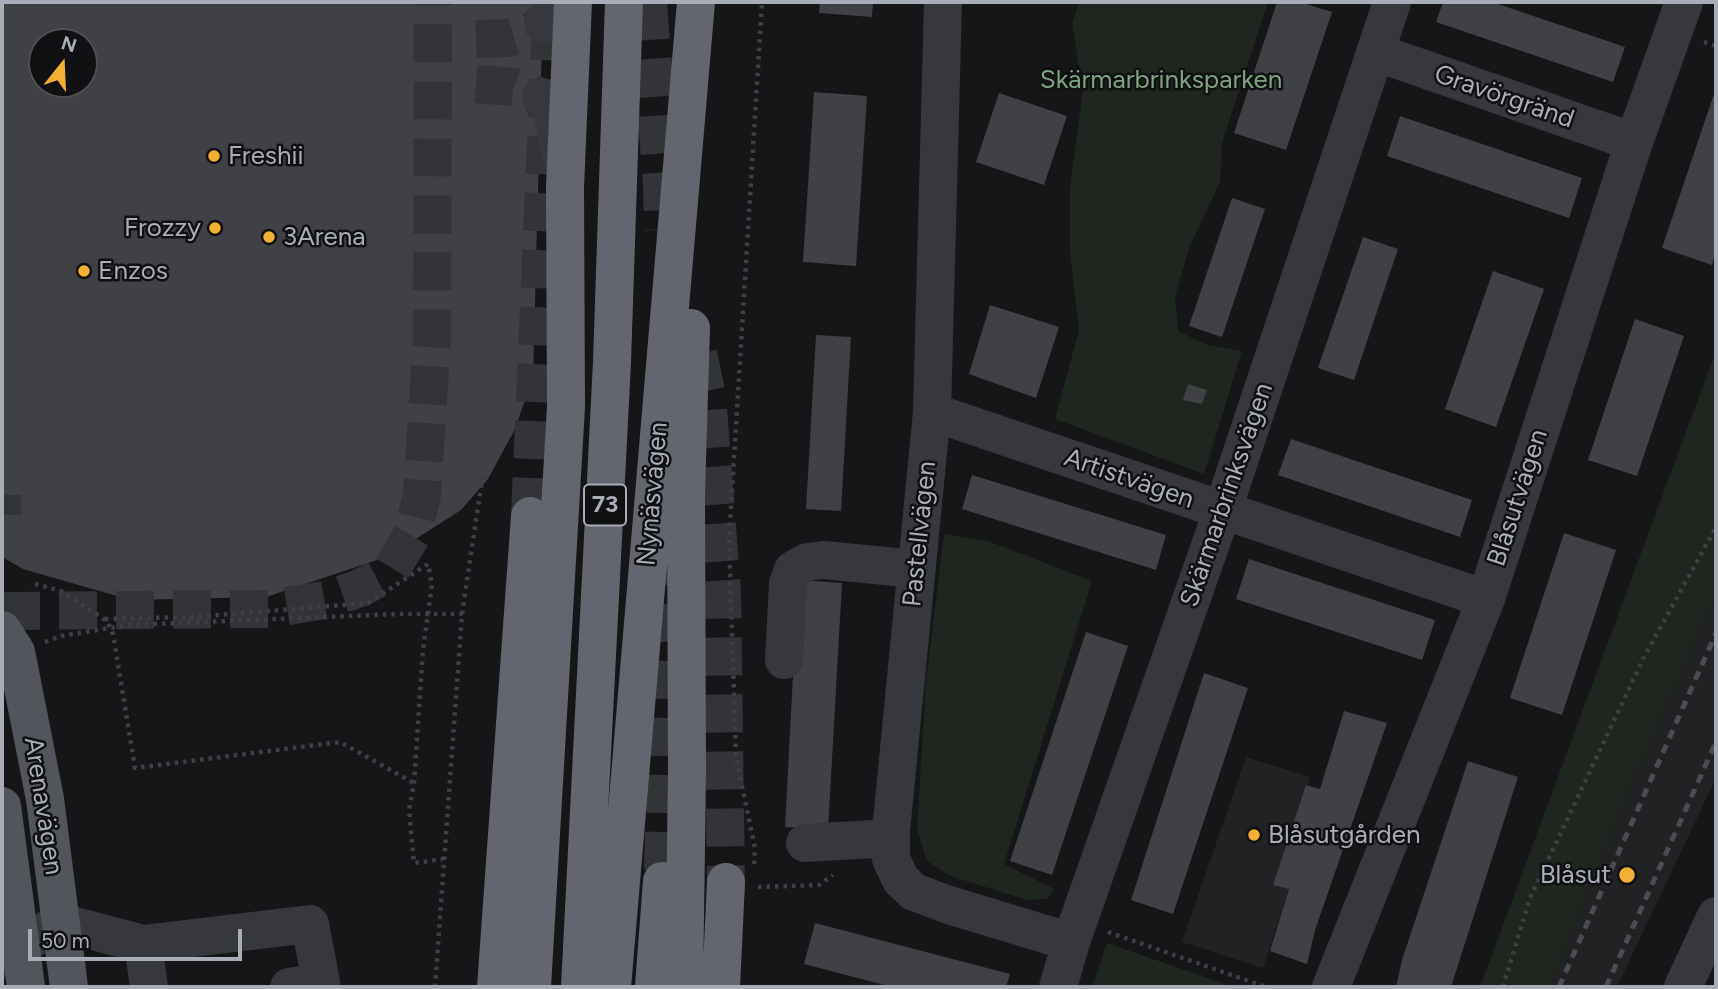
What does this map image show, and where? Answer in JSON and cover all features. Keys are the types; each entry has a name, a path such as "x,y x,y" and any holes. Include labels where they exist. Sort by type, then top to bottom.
{"highway":[{"name":"Nynäsvägen","path":"612,987 698,2"},
{"path":"684,987 687,774 686,493 698,2"},
{"name":"Nynäsvägen","path":"579,987 612,362 622,8"},
{"path":"531,987 566,407 565,187 557,9"},
{"path":"496,987 530,516"},
{"path":"654,987 663,870"},
{"path":"721,987 747,885"}],"main road":[{"name":"Arenavägen","path":"9,641 45,799 69,987"},
{"name":"Arenavägen","path":"2,806 11,952 26,987"}],"street":[{"name":"Pastellvägen","path":"943,2 932,412 891,859 901,880 914,892 949,905 1075,932"},
{"name":"Skärmarbrinksvägen","path":"1058,987 1222,512 1392,2"},
{"name":"Blåsutvägen","path":"1331,987 1486,599 1634,142 1685,2"},
{"name":"Gravörgränd","path":"1375,52 1634,142"},
{"path":"541,97 554,116 565,187"},
{"name":"Artistvägen","path":"932,412 1486,599"},
{"path":"784,660 789,584 793,570 807,562 824,560 916,569"},
{"path":"805,843 891,838"},
{"path":"1683,987 1716,916"},
{"path":"11,952 59,922 143,944 310,924 321,982 289,987"},
{"path":"143,944 149,987"}],"path":[{"path":"747,885 755,848 736,757 729,541 762,2"},
{"path":"435,987 463,614 484,467"},
{"path":"1503,987 1530,898 1644,657 1716,527"},
{"path":"104,619 194,617 368,603 428,564 432,586 423,649 414,783 409,810 414,863 443,859"},
{"path":"35,584 61,591 104,619 113,634 135,768 340,743 414,783"},
{"path":"9,641 128,625 398,614 463,614"},
{"path":"1075,932 1266,987"}],"shaded area":[{"path":"1716,593 1716,778 1617,987 1550,987 1626,798"},
{"name":"Blåsutgården","path":"1246,757 1310,777 1273,885 1289,889 1263,968 1182,942"}],"green space":[{"name":"Skärmarbrinksparken","path":"1079,2 1268,2 1222,143 1220,182 1189,248 1175,297 1178,331 1207,345 1242,351 1204,474 1055,419 1079,330 1070,253 1070,186 1083,91 1072,24"},
{"path":"1716,351 1716,593 1626,798 1550,987 1480,987"},
{"path":"944,534 988,541 1092,581 1004,864 1054,889 1047,899 1027,900 950,876 927,861 917,830 926,681"},
{"path":"1107,943 1234,987 1092,987"}],"building":[{"name":"3Arena","path":"2,2 543,2 533,377 515,429 488,479 461,510 389,556 266,597 131,600 23,569 2,557"},
{"path":"820,2 873,2 872,17 819,13"},
{"path":"1277,2 1300,2 1332,12 1286,150 1234,133"},
{"path":"1443,2 1492,2 1625,47 1613,82 1436,22"},
{"path":"1716,88 1716,252 1712,265 1662,248"},
{"path":"814,92 867,96 856,266 803,262"},
{"path":"999,93 1067,116 1044,185 976,162"},
{"path":"1400,116 1582,178 1569,218 1387,156"},
{"path":"1232,198 1265,209 1222,337 1189,326"},
{"path":"1363,237 1398,249 1354,380 1318,368"},
{"path":"1493,271 1544,289 1496,427 1445,409"},
{"path":"990,305 1059,327 1036,398 969,374"},
{"path":"1635,319 1684,336 1637,476 1588,460"},
{"path":"816,335 851,337 841,511 806,509"},
{"path":"1188,384 1207,390 1202,404 1183,400"},
{"path":"1291,439 1472,500 1460,537 1278,475"},
{"path":"972,475 1166,535 1156,570 962,509"},
{"path":"1564,533 1616,550 1562,715 1510,698"},
{"path":"1249,559 1435,620 1422,660 1236,599"},
{"path":"798,580 842,583 828,829 785,827"},
{"path":"1086,632 1128,646 1052,875 1010,861"},
{"path":"1204,673 1248,688 1173,914 1131,900"},
{"path":"1344,711 1387,723 1315,930 1307,964 1270,951 1289,889 1273,885 1306,785 1320,789"},
{"path":"1468,761 1518,777 1451,987 1396,987 1402,960"},
{"path":"815,923 1010,974 1006,987 892,987 804,964"}],"tunnel":[{"path":"2,611 269,609 325,600 360,588 389,573 412,535 422,495 432,337 433,2"},
{"path":"530,516 552,2"},
{"path":"648,2 663,230"},
{"path":"476,39 507,38 531,31 543,24"},
{"path":"476,84 513,87 541,97"},
{"path":"698,354 707,395 722,592 726,882"},
{"path":"2,495 2,515"},
{"path":"663,870 668,656 666,521"}],"railway":[{"path":"1559,987 1716,633"},
{"path":"1606,987 1716,742"}],"place":[{"name":"Freshii","path":"214,156"},
{"name":"Frozzy","path":"215,228"},
{"name":"3Arena","path":"269,237"},
{"name":"Enzos","path":"84,271"},
{"name":"Blåsutgården","path":"1254,835"},
{"name":"Blåsut","path":"1627,875"}]}
